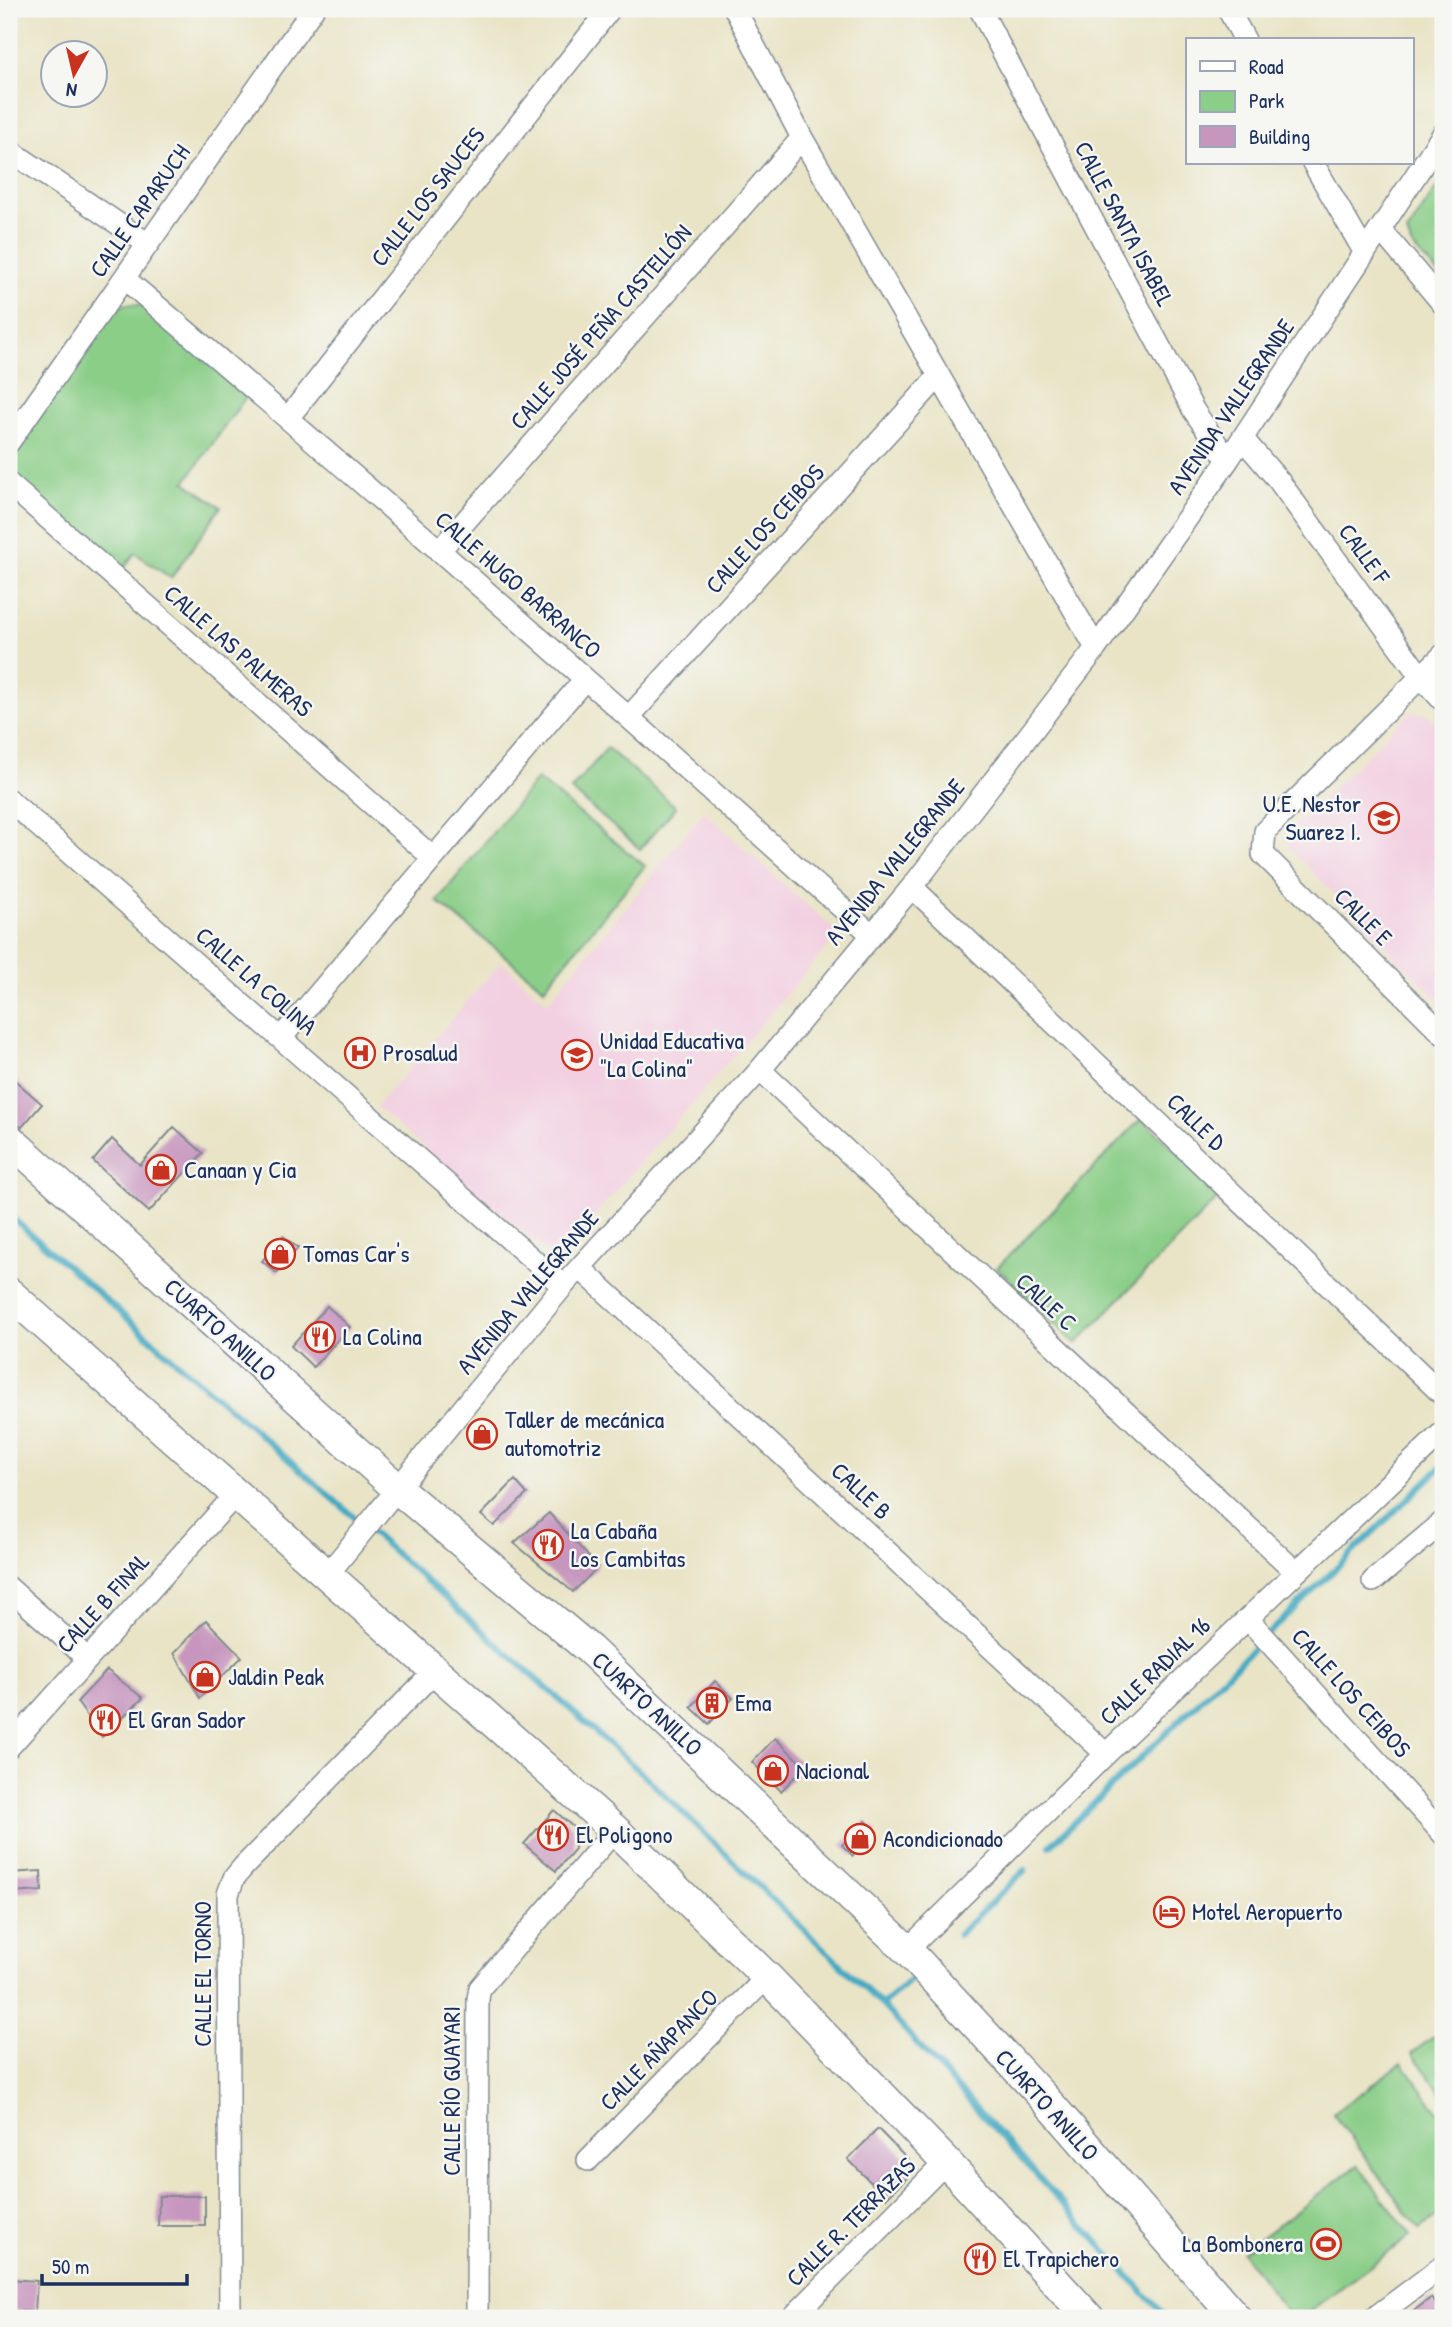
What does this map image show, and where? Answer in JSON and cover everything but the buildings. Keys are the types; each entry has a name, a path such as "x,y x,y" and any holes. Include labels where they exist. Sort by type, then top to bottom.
{"highway":[{"name":"CUARTO ANILLO","path":"9,1139 398,1489 590,1650 906,1950 1055,2110 1236,2318"},
{"path":"9,1293 615,1830 767,1977 946,2162 1090,2318"}],"street":[{"name":"CALLE CAPARUCH","path":"9,442 313,9"},
{"name":"CALLE LOS SAUCES","path":"288,418 610,9"},
{"path":"735,9 802,138 1096,648"},
{"name":"CALLE SANTA ISABEL","path":"980,9 1194,411 1228,460"},
{"path":"1228,9 1244,38"},
{"name":"AVENIDA VALLEGRANDE","path":"327,1575 563,1286 760,1070 912,887 1096,648 1243,439 1443,134"},
{"name":"CALLE JOSÉ PEÑA CASTELLÓN","path":"439,551 802,138"},
{"path":"9,150 148,244"},
{"path":"1314,164 1365,253"},
{"path":"1381,230 1443,304"},
{"name":"CALLE HUGO BARRANCO","path":"125,279 629,717 871,934"},
{"name":"CALLE LOS CEIBOS","path":"629,717 939,376"},
{"name":"CALLE F","path":"1243,439 1279,481 1421,677 1443,701"},
{"name":"CALLE LAS PALMERAS","path":"9,484 432,857"},
{"path":"1421,677 1443,655"},
{"name":"CALLE E","path":"1421,677 1265,831 1264,855 1443,1034"},
{"path":"281,1038 585,679"},
{"name":"CALLE LA COLINA","path":"9,800 563,1286"},
{"name":"CALLE D","path":"912,887 1443,1395"},
{"name":"CALLE C","path":"760,1070 1296,1572"},
{"name":"CALLE B","path":"580,1268 1107,1754"},
{"name":"CALLE RADIAL 16","path":"906,1950 1443,1432"},
{"name":"CALLE B FINAL","path":"9,1747 236,1494"},
{"path":"1373,1581 1443,1522"},
{"path":"9,1588 88,1659"},
{"name":"CALLE LOS CEIBOS","path":"1248,1619 1441,1827"},
{"name":"CALLE EL TORNO","path":"230,2318 228,1894 234,1878 244,1866 436,1671"},
{"name":"CALLE RÍO GUAYARI","path":"477,2318 480,1988 615,1830"},
{"name":"CALLE AÑAPANCO","path":"588,2160 767,1977"},
{"name":"CALLE R. TERRAZAS","path":"792,2318 946,2162"},
{"path":"1374,2318 1443,2266"}],"shaded area":[{"path":"1409,713 1426,713 1443,731 1443,1005 1289,848 1288,833"},
{"name":"Unidad Educativa \"La Colina\"","path":"704,812 839,934 556,1260 376,1107 501,962 547,1003"}],"green space":[{"path":"1443,178 1443,279 1412,246 1407,233"},
{"path":"126,304 141,305 248,394 185,482 221,507 171,578 135,553 122,571 14,475 10,464 15,449 116,309"},
{"path":"607,748 676,807 640,849 571,790"},
{"path":"537,779 645,866 544,988 437,901"},
{"path":"1142,1118 1221,1195 1076,1344 997,1268"},
{"path":"1443,2030 1443,2095 1412,2053"},
{"path":"1402,2063 1443,2118 1443,2212 1419,2229 1333,2113"},
{"name":"La Bombonera","path":"1358,2165 1411,2236 1300,2318 1291,2318 1242,2252"}],"waterway":[{"path":"9,1215 644,1775 882,2005 1167,2318"},
{"path":"1269,1633 1443,1465"},
{"path":"1050,1846 1260,1642"},
{"path":"958,1935 1025,1870"},
{"path":"882,2005 911,1979"}],"place":[{"name":"U.E. Nestor Suarez I.","path":"1384,818"},
{"name":"Prosalud","path":"360,1053"},
{"name":"Unidad Educativa \"La Colina\"","path":"577,1055"},
{"name":"Canaan y Cia","path":"161,1170"},
{"name":"Tomas Car's","path":"280,1254"},
{"name":"La Colina","path":"320,1337"},
{"name":"Taller de mecánica automotriz","path":"482,1434"},
{"name":"La Cabaña Los Cambitas","path":"548,1545"},
{"name":"Jaldin Peak","path":"205,1677"},
{"name":"Ema","path":"712,1703"},
{"name":"El Gran Sador","path":"105,1720"},
{"name":"Nacional","path":"773,1771"},
{"name":"El Poligono","path":"553,1835"},
{"name":"Acondicionado","path":"860,1839"},
{"name":"Motel Aeropuerto","path":"1169,1912"},
{"name":"La Bombonera","path":"1326,2244"},
{"name":"El Trapichero","path":"980,2259"}]}
